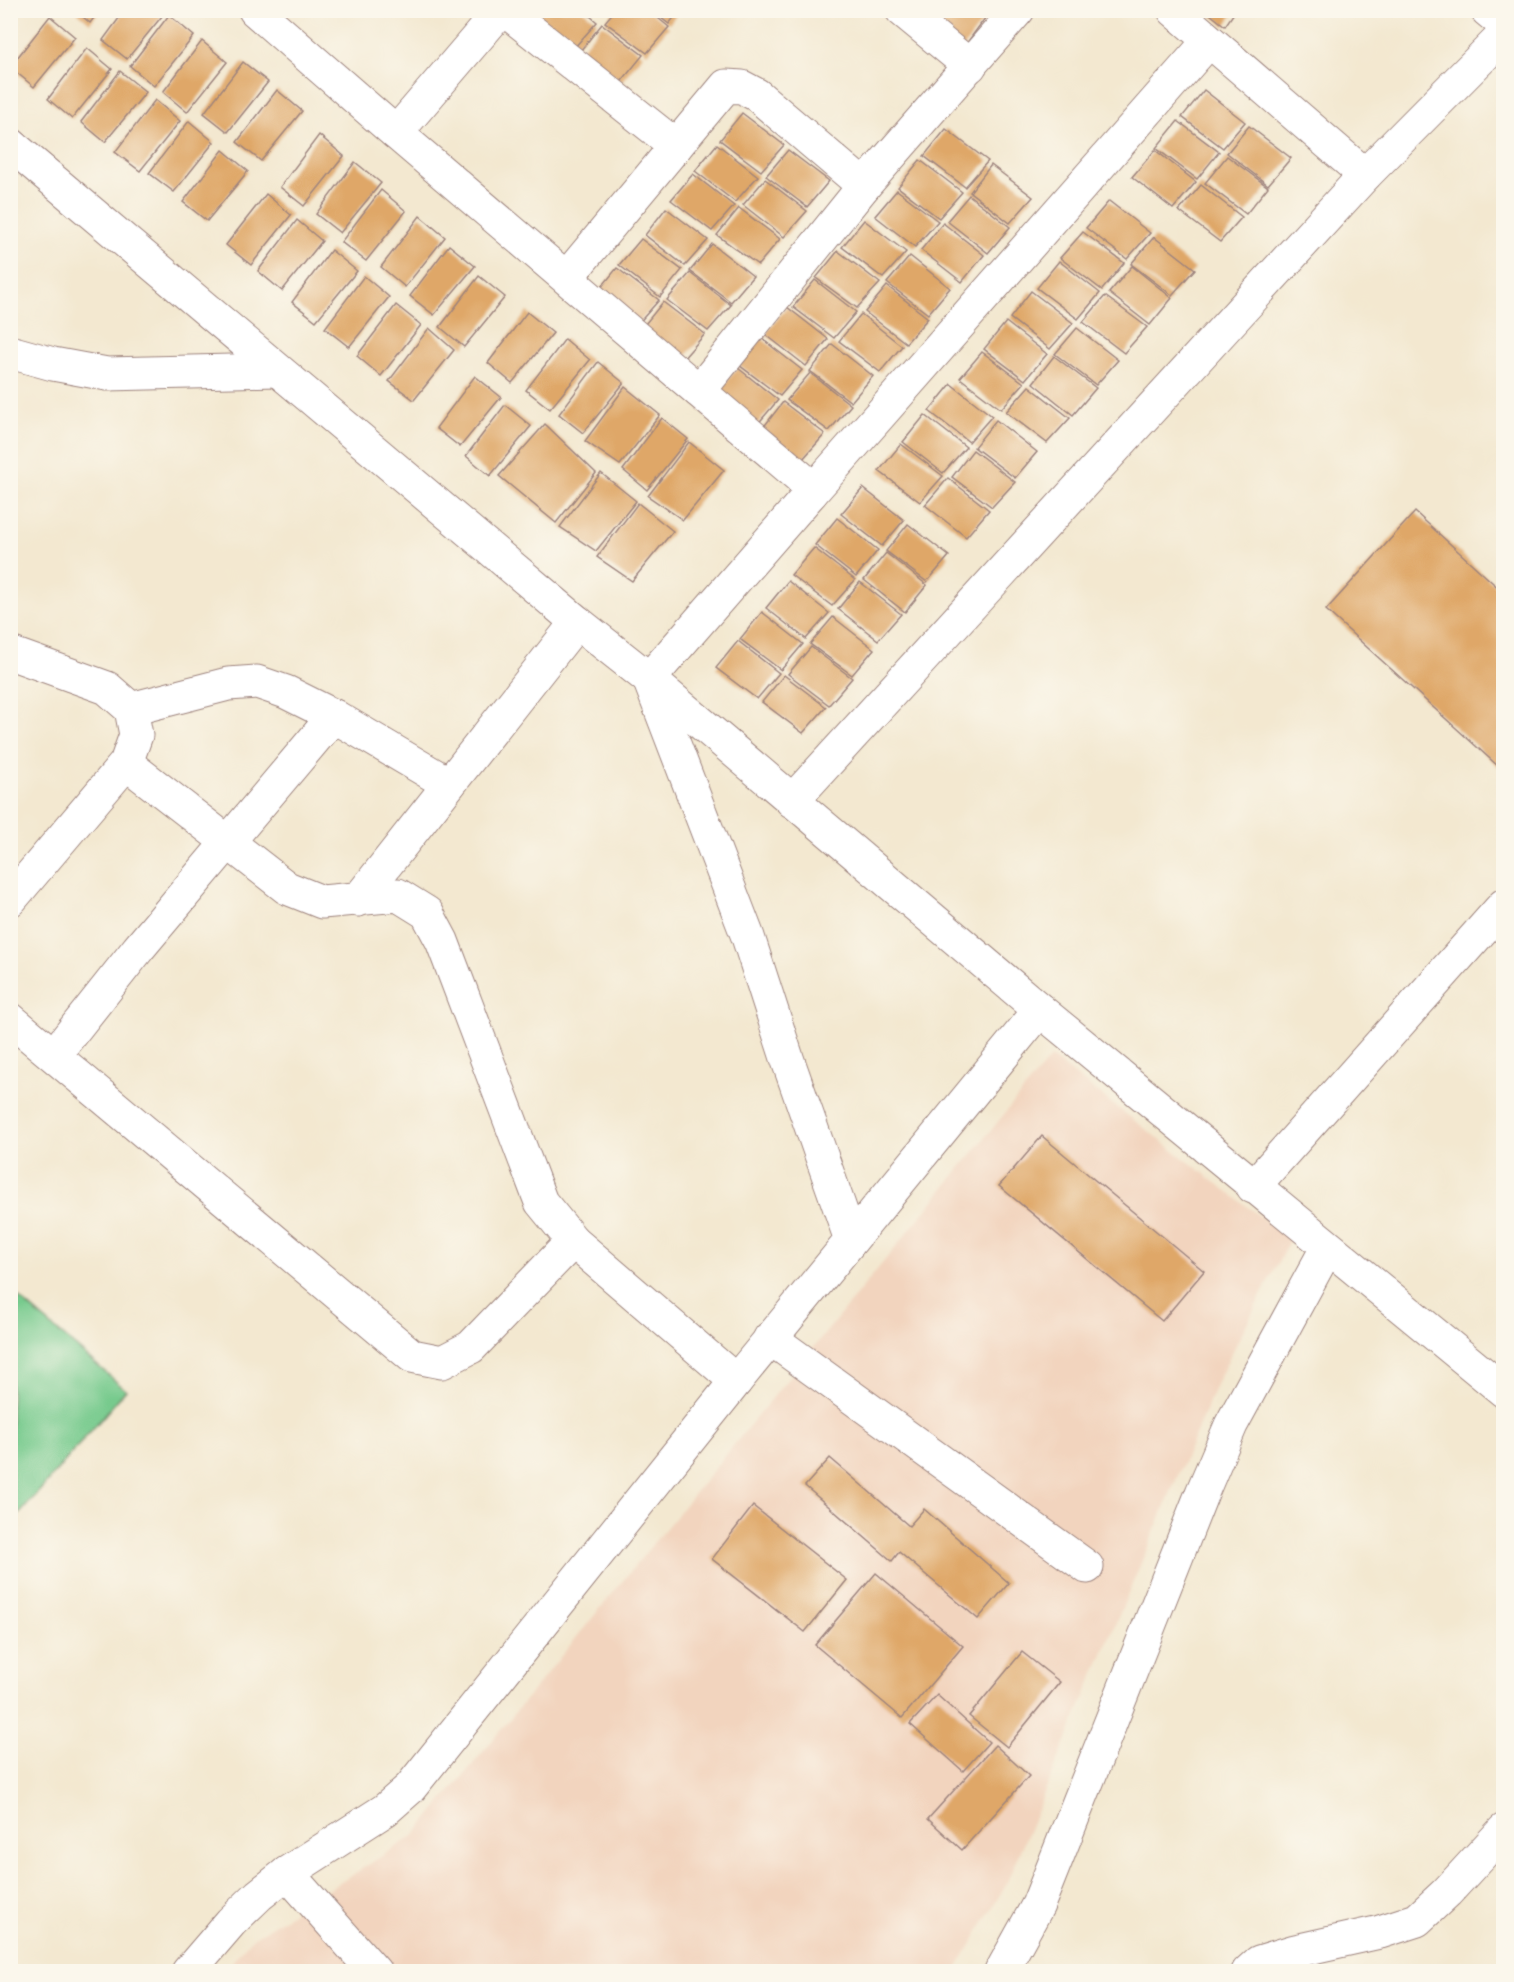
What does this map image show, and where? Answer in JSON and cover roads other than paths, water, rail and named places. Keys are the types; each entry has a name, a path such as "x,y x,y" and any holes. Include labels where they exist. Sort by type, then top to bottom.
{"street":[{"path":"396,133 503,10 676,147"},
{"path":"902,10 970,66"},
{"path":"699,391 864,186 1018,10"},
{"path":"1174,10 1365,175"},
{"path":"1487,10 1503,24"},
{"path":"268,14 396,133 801,478 811,493"},
{"path":"792,801 1365,175 1503,35"},
{"path":"649,679 1209,41"},
{"path":"567,277 726,86 742,87 757,95 864,186"},
{"path":"10,144 1040,1010 1503,1391"},
{"path":"10,352 107,374 277,370"},
{"path":"358,900 578,622"},
{"path":"10,653 107,688 131,709 136,735 126,763 10,900"},
{"path":"649,679 748,937 787,1058 851,1240"},
{"path":"131,709 228,684 257,682 286,692 334,716 449,784"},
{"path":"54,1055 138,949 334,716"},
{"path":"126,763 287,888 322,902 398,895 427,913 442,941 541,1202 573,1241 736,1381"},
{"path":"1253,1187 1503,905"},
{"path":"188,1971 231,1922 259,1896 287,1873 386,1810 410,1788 770,1338 1040,1010"},
{"path":"10,1019 412,1356 442,1362 471,1347 573,1241"},
{"path":"1001,1971 1038,1905 1231,1425 1327,1248"},
{"path":"770,1338 1087,1567"},
{"path":"1248,1971 1259,1962 1295,1951 1380,1932 1417,1920 1447,1892 1503,1830"},
{"path":"287,1873 375,1971"}]}
